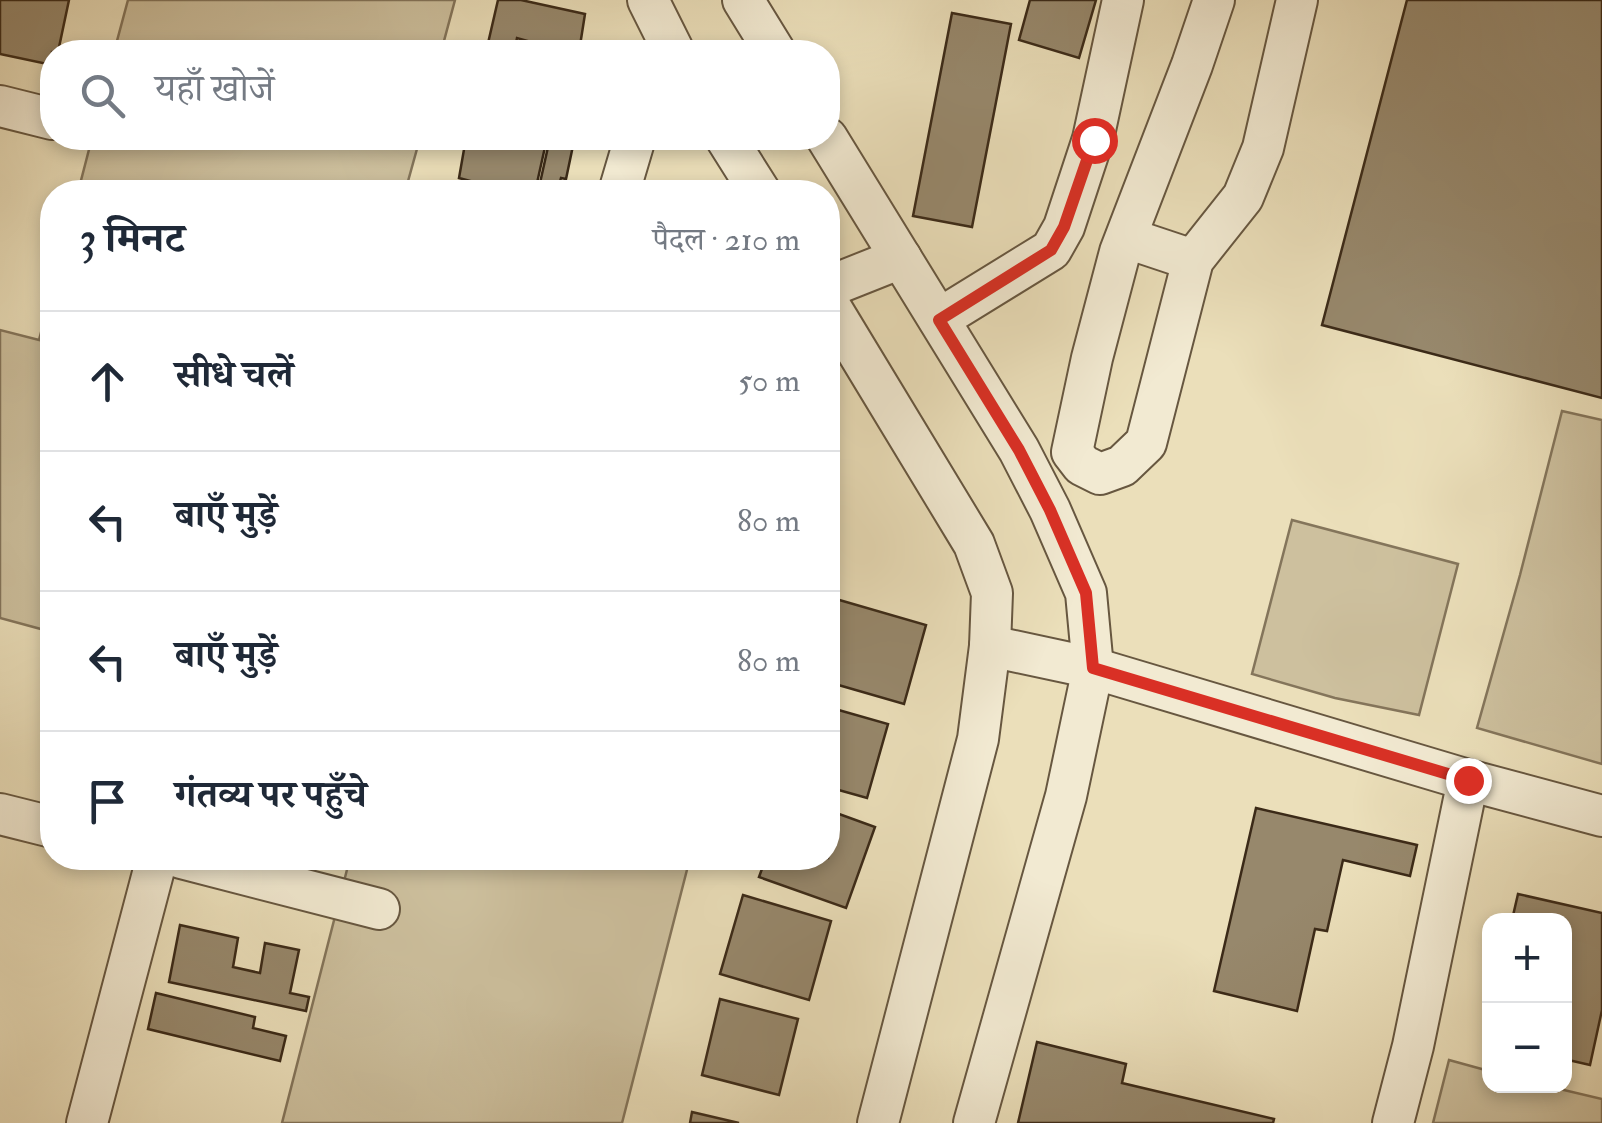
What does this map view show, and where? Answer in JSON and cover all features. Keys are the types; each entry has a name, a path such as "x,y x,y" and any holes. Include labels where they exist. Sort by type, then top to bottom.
{"street":[{"path":"648,0 664,40"},
{"path":"743,0 768,40"},
{"path":"939,320 1051,250 1064,227 1094,140 1123,0"},
{"path":"1214,0 1120,252 1096,340 1072,452 1082,465 1100,474 1122,466 1146,443 1193,260 1243,197 1263,148 1297,0"},
{"path":"0,106 40,116"},
{"path":"623,180 632,150"},
{"path":"734,150 752,180"},
{"path":"834,150 1019,450 1086,593 1093,668 1066,796 974,1123"},
{"path":"1127,238 1193,260"},
{"path":"840,282 901,258"},
{"path":"840,324 974,544 992,593 990,646 978,738 878,1123"},
{"path":"990,646 1093,668 1602,816"},
{"path":"1393,1123 1413,1046 1468,780"},
{"path":"0,814 40,824"},
{"path":"87,1123 154,870"},
{"path":"228,870 379,909"}],"shaded area":[{"path":"128,0 455,0 444,40 117,40"},
{"path":"89,150 417,150 408,180 81,180"},
{"path":"0,330 39,340 40,336 40,629 0,618"},
{"path":"1562,411 1602,420 1602,764 1477,728"},
{"path":"1292,520 1458,564 1419,715 1335,698 1252,674"},
{"path":"347,870 687,870 622,1123 282,1123"},
{"path":"1449,1060 1482,1069 1482,1093 1572,1092 1602,1099 1602,1123 1433,1123"}],"building":[{"path":"0,0 69,0 61,40 40,40 40,62 0,54"},
{"path":"498,0 521,0 585,14 581,40 489,40"},
{"path":"1030,0 1096,0 1079,58 1019,40"},
{"path":"1407,0 1602,0 1602,398 1322,325"},
{"path":"952,13 1011,24 972,227 913,216"},
{"path":"464,150 544,150 538,180 459,178"},
{"path":"547,150 572,150 566,179 541,180"},
{"path":"840,600 926,625 904,704 840,685"},
{"path":"840,710 888,724 867,798 840,790"},
{"path":"1256,808 1417,845 1410,876 1343,860 1327,931 1315,929 1297,1011 1214,991"},
{"path":"840,814 875,827 846,908 759,877 762,870 840,870"},
{"path":"1518,894 1602,913 1602,1010 1590,1065 1572,1061 1572,913 1514,913"},
{"path":"743,895 831,921 809,1000 720,974"},
{"path":"180,925 238,938 233,967 260,973 265,943 299,950 290,993 309,997 306,1011 169,982"},
{"path":"156,993 255,1017 253,1028 286,1036 280,1061 148,1029"},
{"path":"720,999 798,1019 779,1095 702,1075"},
{"path":"1037,1042 1126,1064 1122,1083 1274,1119 1273,1123 1018,1123"},
{"path":"692,1112 739,1123 690,1123"}],"route":[{"path":"1094,140 1064,227 1051,250 939,320 1019,450 1050,510 1086,593 1093,668 1468,780"}]}
